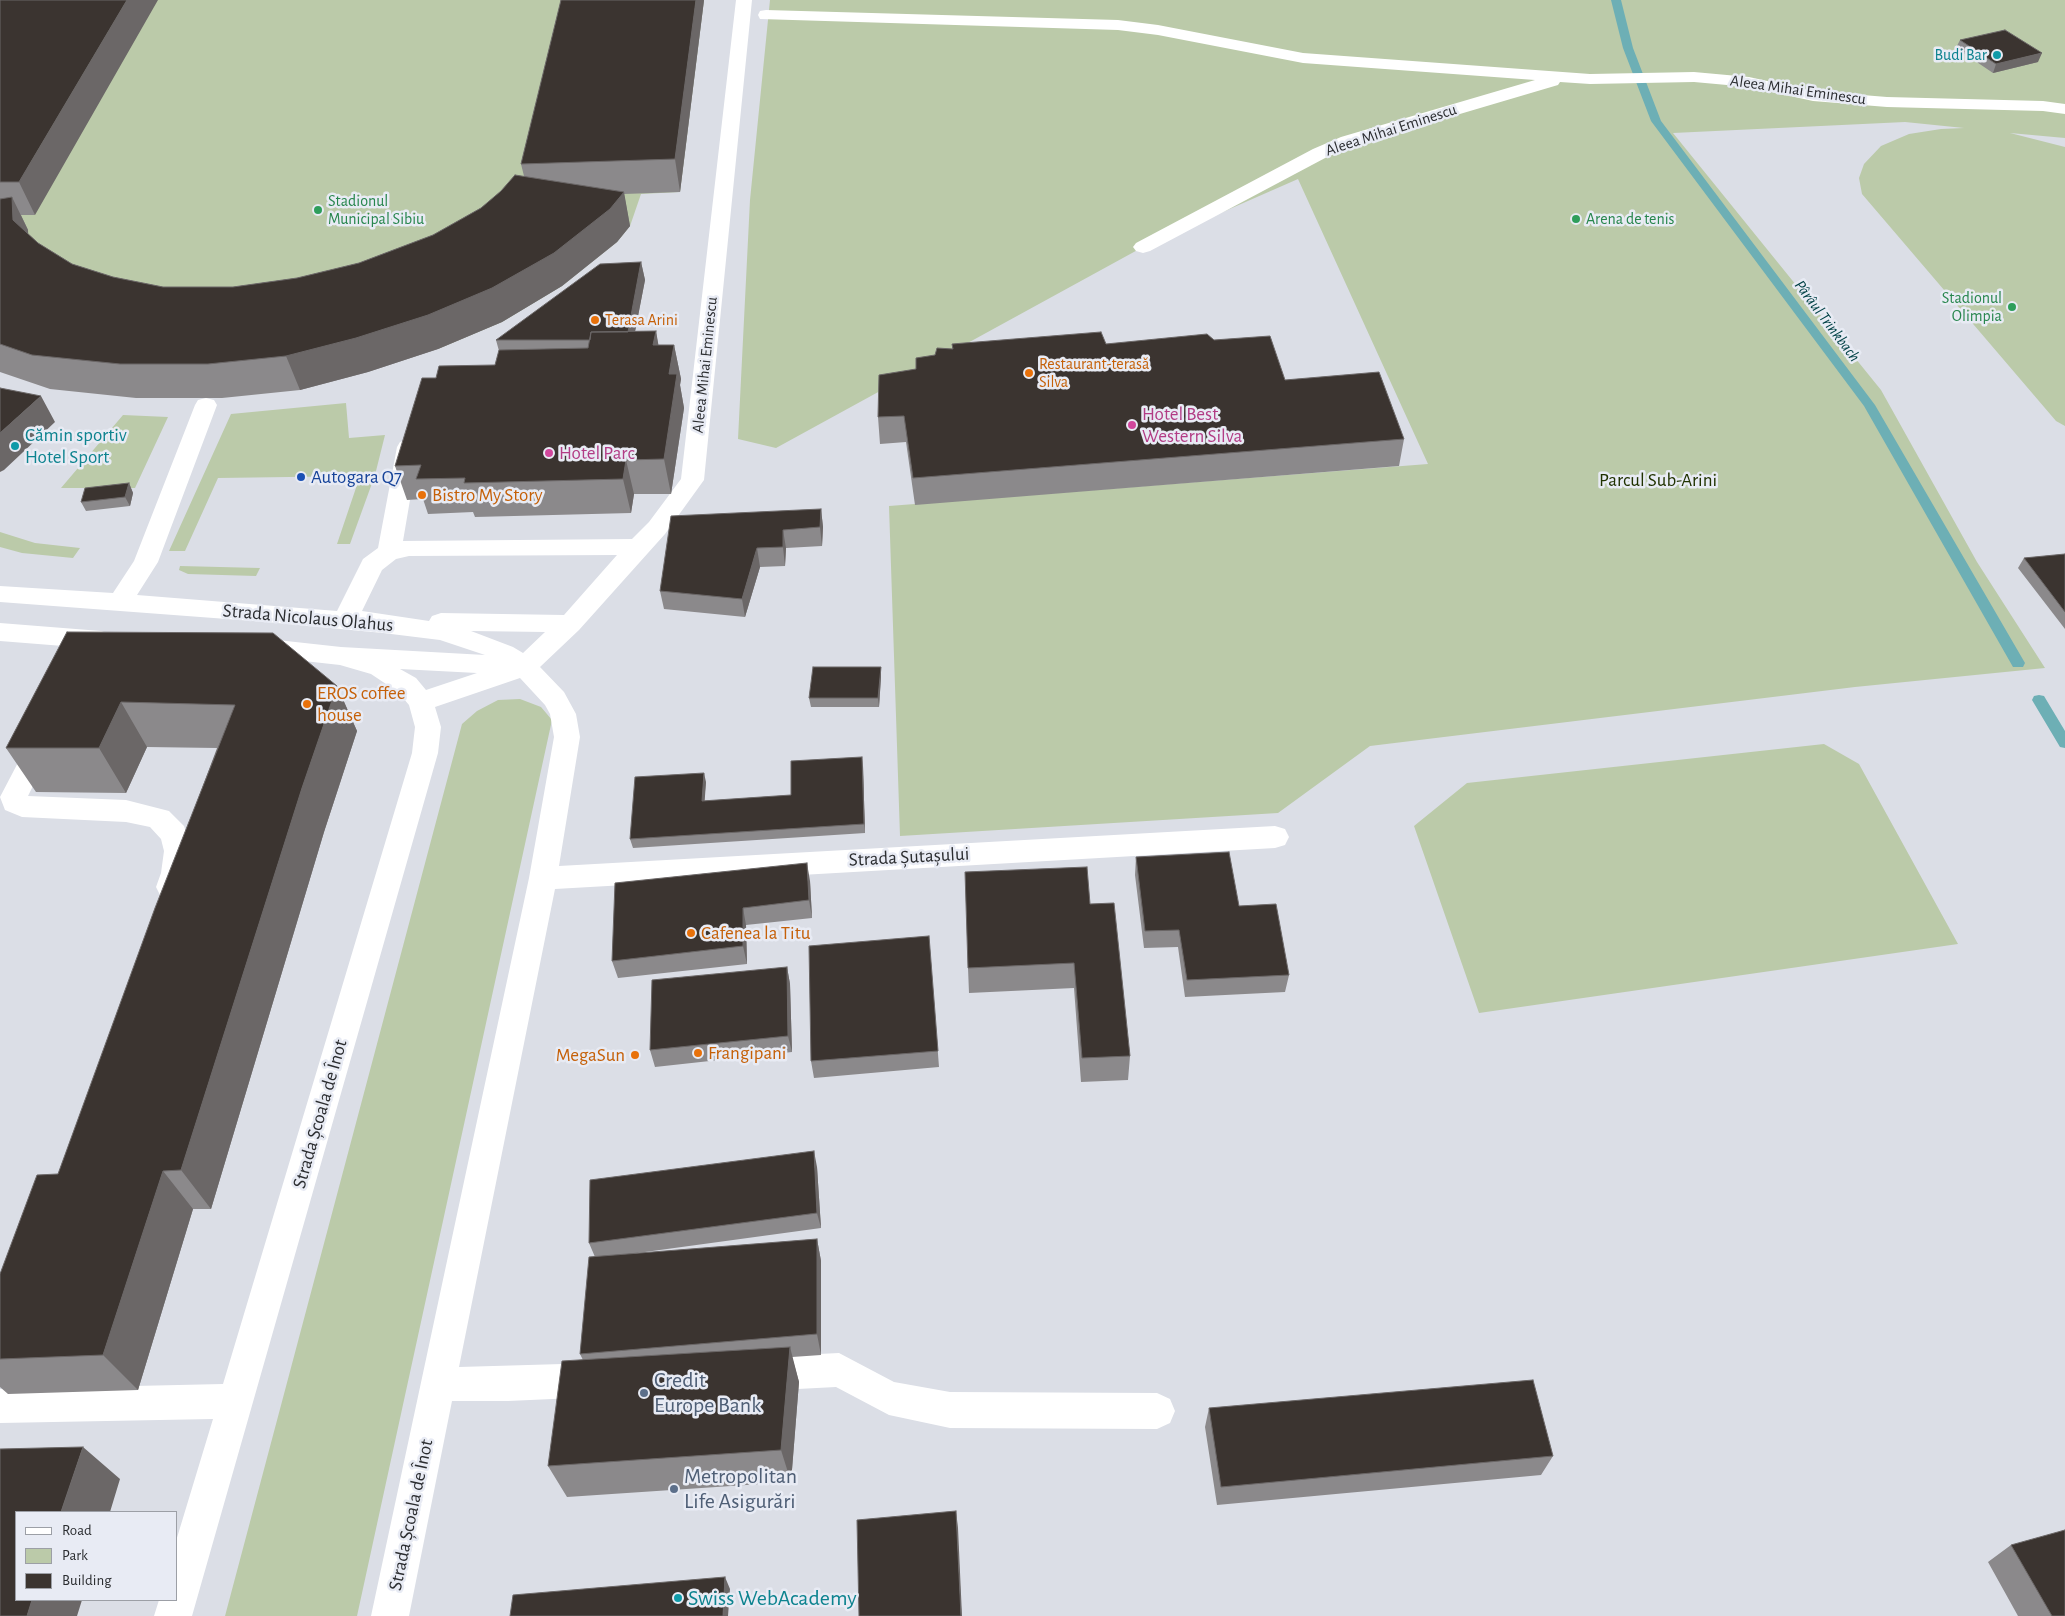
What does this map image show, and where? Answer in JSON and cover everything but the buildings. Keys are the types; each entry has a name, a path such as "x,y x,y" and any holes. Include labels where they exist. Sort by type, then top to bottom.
{"street":[{"name":"Aleea Mihai Eminescu","path":"524,666 570,624 657,528 692,480 744,0"},
{"name":"Aleea Mihai Eminescu","path":"766,15 1118,25 1158,30 1303,58 1590,79 1694,77 1749,82 1813,96 1887,102 2043,106 2065,109"},
{"name":"Aleea Mihai Eminescu","path":"1142,247 1311,157 1341,144 1568,77"},
{"path":"119,603 146,562 206,405"},
{"path":"389,552 412,427"},
{"path":"570,624 344,620 372,565 389,552 409,548 638,547"},
{"name":"Strada Nicolaus Olahus","path":"0,594 344,620 440,631 477,642 504,653 524,666 555,699 563,714 567,737"},
{"path":"0,632 88,651 124,641"},
{"name":"Strada Nicolaus Olahus","path":"232,645 342,656"},
{"path":"342,656 524,666"},
{"name":"Strada Școala de Înot","path":"178,1596 425,752 428,727 421,702 407,685 380,668 342,656"},
{"path":"421,702 524,666"},
{"path":"52,722 14,797 15,803 22,806 126,811 159,819 174,834 178,851 175,873 162,910"},
{"name":"Strada Școala de Înot","path":"390,1616 543,878 567,737"},
{"name":"Strada Șutașului","path":"543,878 1275,837"},
{"path":"732,1375 840,1370 889,1398 950,1410 1157,1411"},
{"path":"438,1384 508,1384 625,1379"},
{"path":"0,1406 236,1401"},
{"name":"Strada Școala de Înot","path":"172,1616 176,1601"}],"green space":[{"name":"Stadionul Municipal Sibiu","path":"12,0 704,0 680,192 641,194 630,226 617,242 562,286 502,322 438,349 0,372 0,18"},
{"name":"Parcul Sub-Arini","path":"770,0 2065,0 2065,138 2010,133 2065,147 2065,426 2056,421 1862,194 1859,178 1864,164 1881,146 1909,134 1941,129 1964,128 1905,122 1673,133 1881,390 1977,562 2045,668 1855,687 1370,746 1278,813 900,836 889,506 1428,464 1298,179 1143,247 776,448 738,439 750,200"},
{"path":"346,403 349,438 385,435 375,475 350,544 337,544 360,476 218,478 185,551 169,551 231,414"},
{"path":"123,415 168,417 135,488 61,488"},
{"path":"0,532 35,543 80,548 73,558 22,553 0,547"},
{"path":"180,566 260,568 256,576 188,574 179,570"},
{"path":"520,699 541,707 552,720 357,1616 225,1616 462,724 477,711 498,700"},
{"path":"1824,744 1859,764 1958,944 1479,1013 1414,826 1467,783"}],"waterway":[{"name":"Pârâul Trinkbach","path":"1616,0 1628,48 1656,121 1869,405 2018,663"},
{"name":"Pârâul Trinkbach","path":"2039,700 2065,743"}],"place":[{"name":"Budi Bar","path":"1997,55"},
{"name":"Stadionul Municipal Sibiu","path":"318,210"},
{"name":"Arena de tenis","path":"1576,219"},
{"name":"Stadionul Olimpia","path":"2012,307"},
{"name":"Terasa Arini","path":"595,320"},
{"name":"Restaurant-terasă Silva","path":"1029,373"},
{"name":"Hotel Best Western Silva","path":"1132,425"},
{"name":"Cămin sportiv Hotel Sport","path":"15,446"},
{"name":"Hotel Parc","path":"549,453"},
{"name":"Autogara Q7","path":"301,477"},
{"name":"Bistro My Story","path":"422,495"},
{"name":"EROS coffee house","path":"307,704"},
{"name":"Cafenea la Titu","path":"691,933"},
{"name":"Frangipani","path":"698,1053"},
{"name":"MegaSun","path":"635,1055"},
{"name":"Credit Europe Bank","path":"644,1393"},
{"name":"Metropolitan Life Asigurări","path":"674,1489"},
{"name":"Swiss WebAcademy","path":"678,1598"}]}
